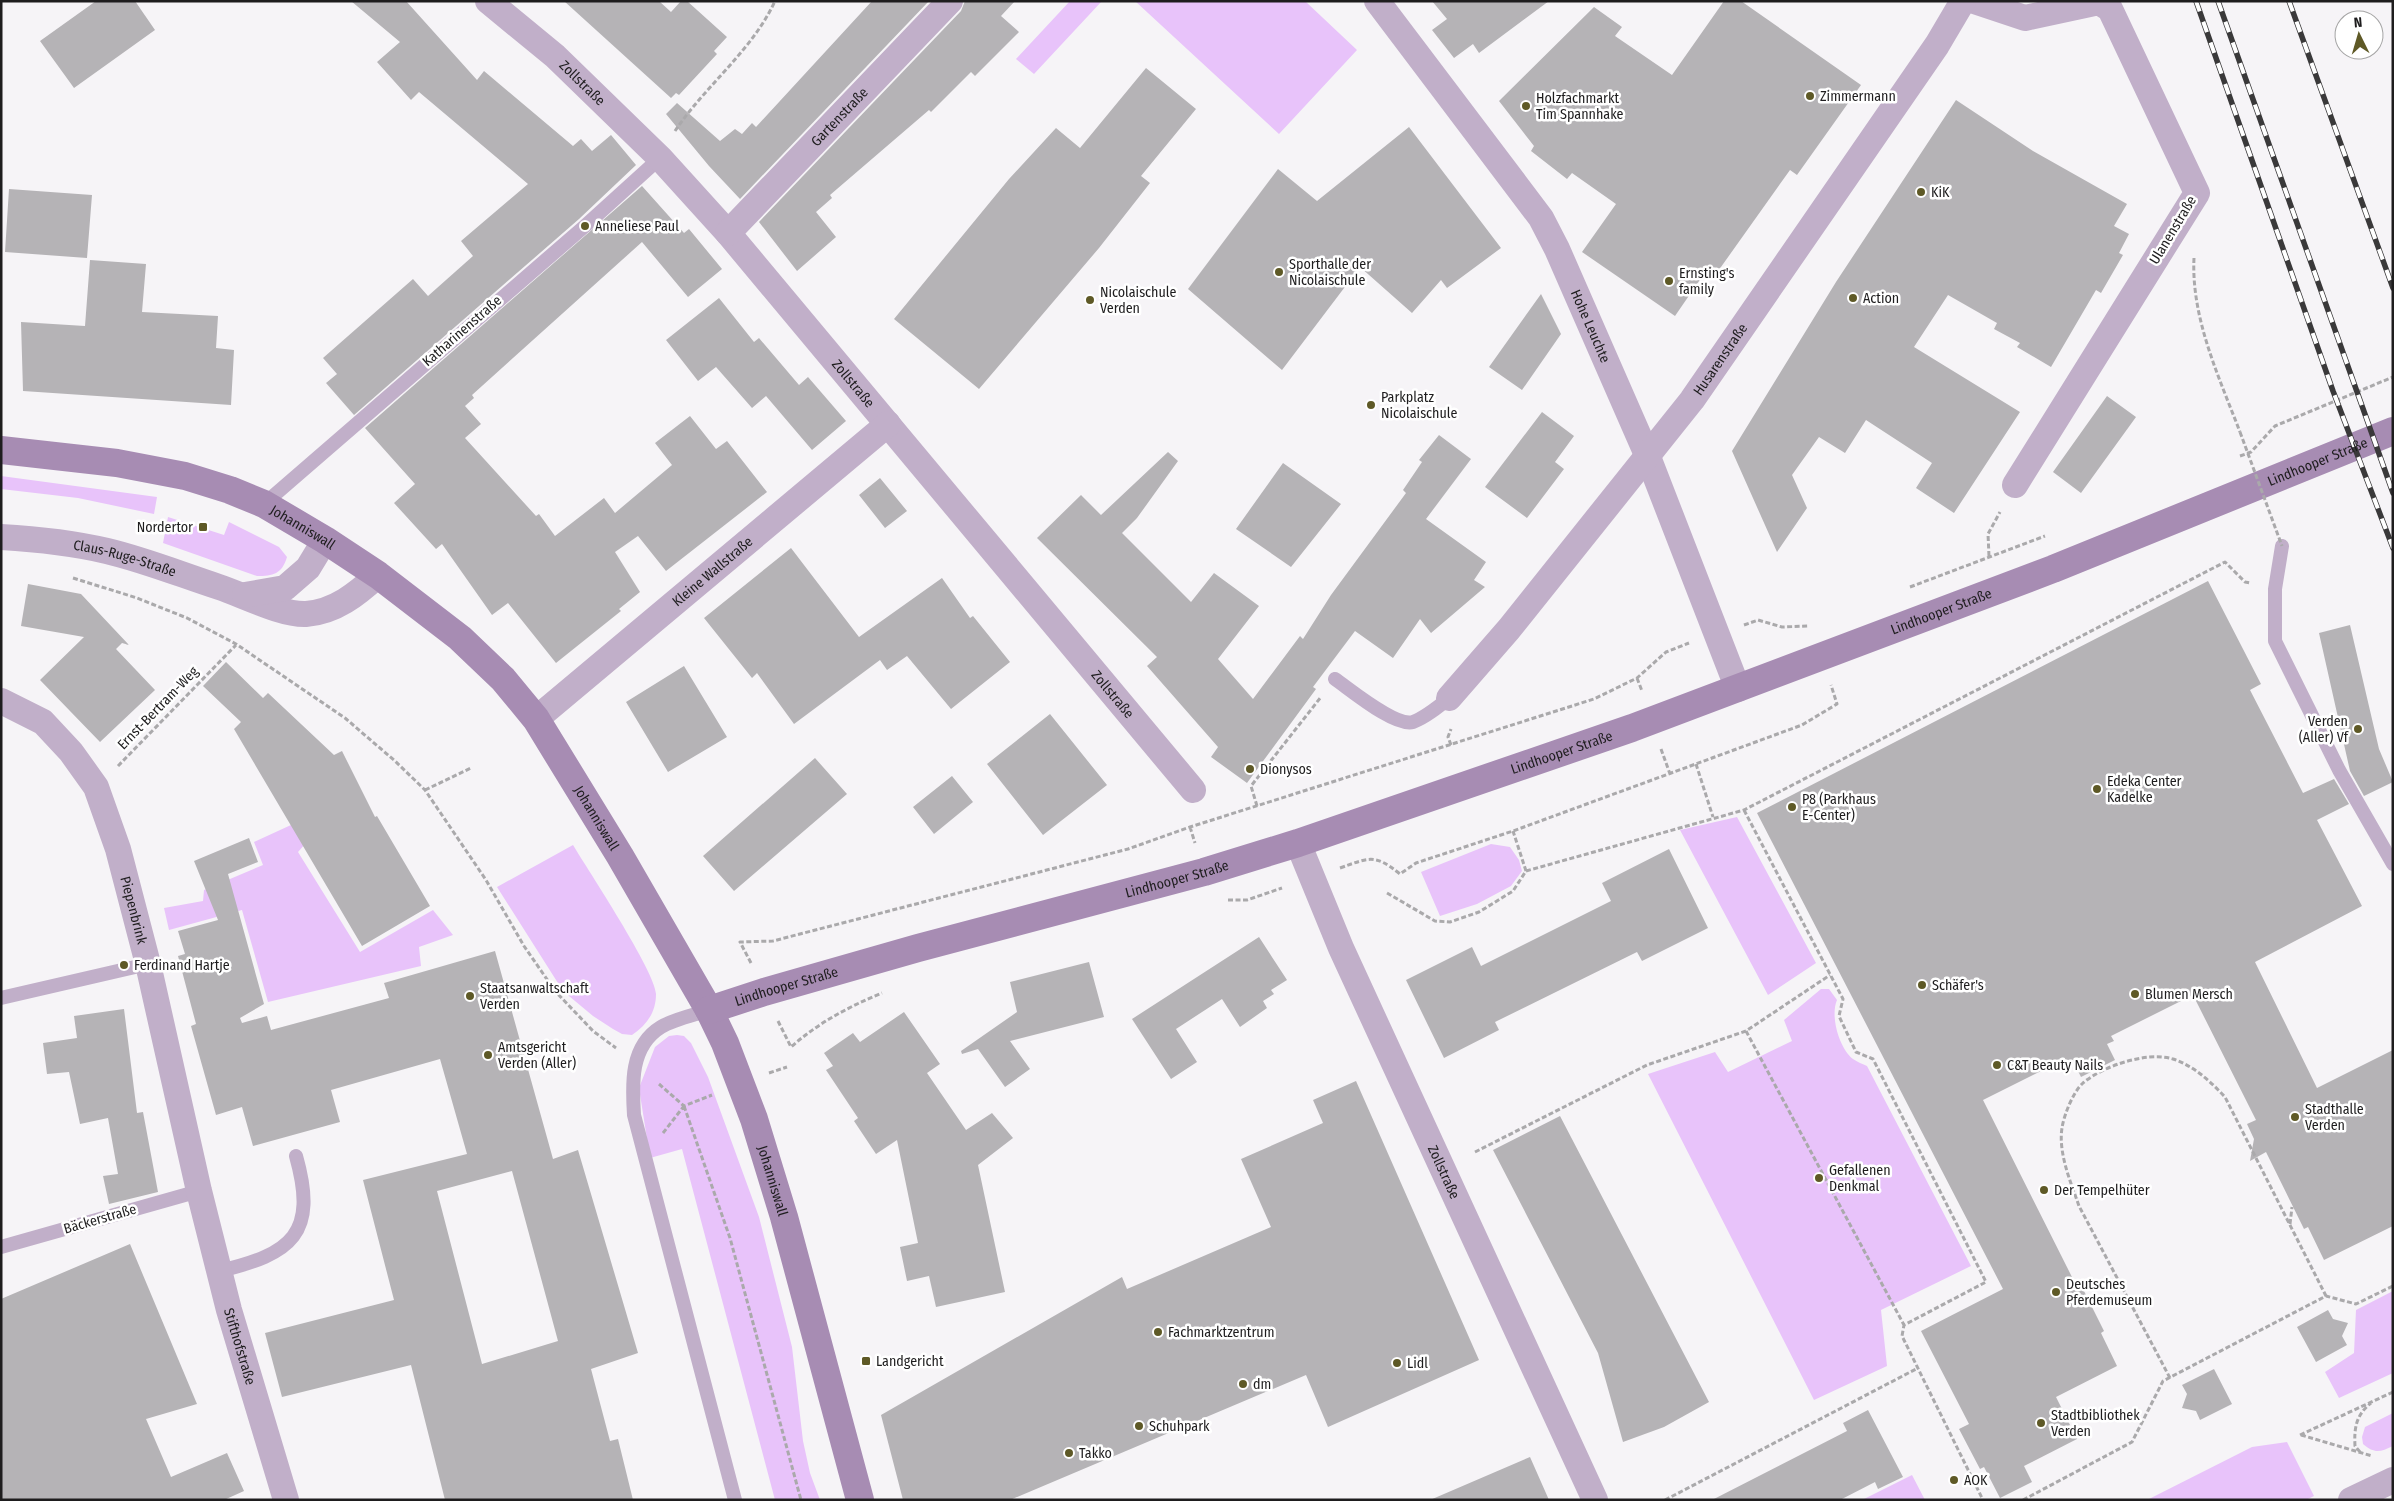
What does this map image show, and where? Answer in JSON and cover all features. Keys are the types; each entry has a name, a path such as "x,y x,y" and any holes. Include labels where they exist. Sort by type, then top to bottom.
{"main road":[{"name":"Lindhooper Straße","path":"709,1010 808,979 1204,872 1298,843 1632,728 1738,689 2053,569 2393,432"},
{"name":"Johanniswall","path":"1,450 117,463 185,476 230,490 264,504 325,540 378,575 460,638 504,679 536,719 620,856 709,1010 725,1043 754,1119 784,1217 860,1500"}],"street":[{"name":"Zollstraße","path":"488,1 555,56 660,158 728,233 1193,790"},
{"name":"Gartenstraße","path":"728,233 950,1"},
{"name":"Hohe Leuchte","path":"1377,1 1541,218 1557,249 1648,457 1738,689"},
{"name":"Husarenstraße","path":"1449,698 1510,629 1692,400 1937,45 1963,1"},
{"name":"Ulanenstraße","path":"1974,1 2024,18 2099,2 2110,9 2197,192 2015,485"},
{"name":"Kleine Wallstraße","path":"536,719 888,424"},
{"name":"Claus-Ruge-Straße","path":"1,537 26,538 106,551 245,596 290,613 307,614 334,608 354,597 378,575"},
{"name":"Claus-Ruge-Straße","path":"245,596 285,588 308,568 325,540"},
{"name":"Piepenbrink","path":"1,701 43,722 71,752 96,788 118,849 148,964 199,1191"},
{"name":"Zollstraße","path":"1298,843 1341,948 1595,1500"},
{"name":"Stifthofstraße","path":"199,1191 219,1271 286,1500"},
{"path":"2351,1500 2393,1480"}],"lane":[{"name":"Katharinenstraße","path":"264,504 585,226 660,158"},
{"path":"2282,546 2275,589 2275,641 2340,770 2393,864"},
{"path":"1335,679 1395,720 1411,722 1432,711 1449,698"},
{"path":"1,998 148,964"},
{"path":"709,1010 662,1026 648,1038 635,1063 632,1089 634,1115 735,1500"},
{"path":"219,1271 268,1257 297,1233 301,1221 304,1193 296,1156"},
{"name":"Bäckerstraße","path":"1,1247 199,1191"}],"path":[{"path":"660,158 675,129 744,48 769,13 775,1"},
{"path":"2194,256 2193,274 2199,313 2216,369 2282,546"},
{"path":"2234,459 2251,452 2275,426 2393,377"},
{"path":"1988,534 1989,556"},
{"path":"1909,587 2051,534"},
{"path":"1387,893 1435,921 1450,922 1479,912 1513,891 1526,871 1713,817 1744,810 2225,562 2245,582 2275,589"},
{"path":"67,576 137,598 187,618 236,644 345,718 425,790 486,880 524,946 555,992 593,1030 635,1063 684,1106 730,1238 801,1500"},
{"path":"1758,620 1782,627 1810,626"},
{"name":"Ernst-Bertram-Weg","path":"96,788 236,644"},
{"path":"740,942 773,941 1128,849 1190,827 1594,699 1637,678 1666,652 1676,648"},
{"path":"1257,806 1251,786 1335,679"},
{"path":"1368,858 1388,864 1400,874 1416,863 1513,831 1802,725 1837,704 1831,687"},
{"path":"1696,764 1713,817"},
{"path":"425,790 471,768"},
{"path":"1744,810 1843,999 1839,1016 1856,1052 1873,1058 1986,1282 1904,1325"},
{"path":"1513,831 1526,871"},
{"path":"1221,901 1247,900"},
{"path":"1476,1152 1647,1065 1746,1031 1830,975"},
{"path":"791,1047 810,1030 834,1016 890,991"},
{"path":"1746,1031 1904,1325 1902,1336 1983,1500"},
{"path":"2170,1378 2080,1206 2069,1177 2062,1129 2067,1111 2082,1084 2129,1060 2151,1057 2172,1058 2195,1069 2225,1097 2326,1296"},
{"path":"684,1106 713,1094"},
{"path":"2283,1212 2292,1207 2290,1225"},
{"path":"2024,1500 2132,1442 2163,1381 2326,1296 2356,1304 2393,1286"},
{"path":"1665,1500 1918,1368"},
{"path":"2376,1457 2300,1434 2393,1392"},
{"path":"2360,1452 2355,1446 2357,1420 2360,1414 2375,1400"}],"shaded area":[{"path":"1070,1 1102,1 1034,74 1016,59"},
{"path":"1135,1 1305,1 1357,50 1279,134"},
{"path":"1,476 157,497 154,514 78,498 1,489"},
{"path":"168,517 224,535 229,522 279,547 287,557 285,563 276,573 257,576 163,543"},
{"path":"1737,817 1816,963 1768,995 1680,830"},
{"path":"291,825 306,843 298,852 360,952 433,910 453,935 419,947 421,966 268,1002 242,910 169,930 164,908 203,901 204,890 263,865 254,842"},
{"path":"1491,844 1510,847 1519,860 1522,871 1511,886 1477,904 1440,916 1421,872"},
{"path":"573,845 633,943 653,982 656,1001 650,1018 632,1035 622,1034 613,1029 593,1016 563,991 497,887"},
{"path":"1821,989 1829,989 1837,1000 1835,1023 1840,1040 1853,1059 1867,1066 1971,1266 1881,1310 1887,1366 1814,1400 1648,1074 1715,1052 1728,1072 1792,1041 1784,1020"},
{"path":"669,1036 684,1036 691,1043 708,1077 759,1217 792,1347 803,1441 810,1473 820,1500 775,1500 682,1149 650,1158 639,1088 655,1047"},
{"path":"2393,1291 2393,1373 2339,1398 2325,1372 2354,1353 2356,1310"},
{"path":"2393,1413 2393,1446 2385,1450 2374,1451 2363,1444 2362,1437 2365,1427"},
{"path":"2287,1442 2314,1496 2306,1500 2147,1500 2252,1447"},
{"path":"1912,1475 1925,1500 1862,1500"}],"building":[{"path":"96,1 135,1 155,30 74,88 40,41"},
{"path":"351,1 406,1 477,80 484,71 573,146 581,139 592,151 611,135 636,165 579,219 354,415 326,383 337,374 323,358 413,279 428,296 473,256 461,241 528,184 419,92 411,100 377,62 400,42"},
{"path":"564,1 659,1 671,12 681,1 687,1 727,37 714,51 717,54 679,95 676,93 671,98"},
{"path":"872,1 929,1 740,199 709,166 666,114 677,103 720,141 735,129 742,134 752,123 756,127"},
{"path":"965,1 1015,1 1001,16 1019,32 975,76 971,72 931,112 929,110 830,195 832,198 816,212 836,237 797,271 759,222 961,11"},
{"path":"1432,1 1549,1 1479,53 1473,44 1454,58 1432,30 1447,19"},
{"path":"1724,1 1741,1 1861,85 1797,175 1790,170 1716,274 1708,268 1675,316 1582,252 1616,204 1572,173 1567,179 1531,151 1534,146 1499,101 1594,7 1622,27 1615,36 1672,75"},
{"path":"1146,68 1196,109 1141,176 1150,183 1099,248 979,389 894,319 1009,179 1056,128 1080,148"},
{"path":"1956,100 2033,151 2127,204 2114,226 2129,234 2119,253 2123,255 2101,293 2096,290 2051,367 2017,347 2020,343 1994,329 1997,323 1948,295 1914,347 2020,412 1954,513 1916,488 1932,463 1866,420 1845,453 1819,437 1792,475 1807,508 1777,552 1732,451 1836,282"},
{"path":"1409,127 1501,248 1447,288 1441,280 1412,313 1360,267 1282,370 1188,289 1278,169 1317,201"},
{"path":"642,186 684,233 689,229 722,269 688,297 642,242 472,395 474,398 465,406 481,424 465,438 536,516 539,514 555,536 604,498 615,513 672,465 655,443 690,416 716,449 727,441 767,492 666,571 638,536 615,552 640,592 619,609 621,611 556,663 508,603 492,615 442,544 436,549 394,503 415,484 365,428"},
{"path":"9,189 92,195 87,258 5,252"},
{"path":"90,260 146,264 142,312 218,316 216,348 234,350 231,405 23,391 21,322 85,326"},
{"path":"1541,294 1561,334 1522,390 1489,367"},
{"path":"719,298 754,342 759,338 799,385 808,377 846,421 812,450 766,396 752,408 716,367 698,381 666,340"},
{"path":"2107,396 2136,417 2081,493 2053,472"},
{"path":"1542,412 1574,436 1555,462 1564,469 1527,518 1485,487"},
{"path":"1439,435 1471,459 1426,519 1486,562 1474,580 1485,587 1431,633 1420,619 1393,658 1355,631 1313,687 1316,689 1247,783 1211,757 1218,747 1147,666 1157,657 1037,538 1081,495 1101,515 1168,452 1178,461 1137,518 1122,533 1191,602 1214,573 1259,606 1218,659 1253,699 1300,636 1303,639 1331,595 1406,493 1403,490 1422,462 1419,460"},
{"path":"1283,463 1341,504 1291,567 1236,529"},
{"path":"880,478 907,511 885,528 859,495"},
{"path":"791,548 859,637 942,578 970,618 973,616 1010,662 951,709 907,656 887,670 880,660 794,724 757,673 752,678 704,618"},
{"path":"2208,581 2261,684 2250,690 2303,793 2334,779 2349,804 2317,820 2362,906 2255,962 2317,1088 2393,1050 2393,1226 2324,1260 2308,1227 2304,1229 2266,1152 2250,1161 2254,1139 2247,1124 2256,1120 2193,995 2111,1036 2114,1041 2107,1044 2115,1060 2081,1077 2073,1061 2064,1066 2061,1061 1983,1100 2078,1289 2082,1287 2104,1331 2101,1333 2117,1366 2056,1397 2077,1439 2024,1466 2032,1482 2000,1498 1984,1467 1980,1469 1959,1429 1969,1424 1921,1331 2003,1289 1757,813"},
{"path":"28,584 81,594 129,645 122,643 116,649 155,690 100,742 40,680 84,637 21,626"},
{"name":"Verden (Aller) Vf","path":"2350,625 2379,749 2393,782 2364,796 2350,771 2319,633"},
{"path":"226,662 263,698 268,693 334,755 342,751 375,817 377,816 430,906 362,946 234,729 241,722 203,686"},
{"path":"684,666 727,737 668,772 626,702"},
{"path":"1050,714 1107,785 1043,835 987,764"},
{"path":"815,758 847,794 734,891 703,856"},
{"path":"952,776 973,802 934,834 913,807"},
{"path":"249,838 258,862 228,874 264,1004 240,1018 242,1023 267,1016 271,1030 389,998 384,983 495,951 553,1159 578,1150 638,1353 591,1369 610,1441 618,1439 633,1500 445,1500 411,1365 282,1397 265,1333 394,1300 363,1180 467,1154 440,1059 331,1090 340,1122 253,1146 242,1107 216,1115 191,1026 196,1024 178,956 185,954 178,931 218,920 194,861","holes":["512,1171 558,1341 482,1364 437,1191"]},
{"path":"1669,849 1708,928 1642,961 1637,952 1495,1022 1499,1030 1444,1058 1406,980 1472,947 1481,966 1611,901 1602,883"},
{"path":"1259,937 1287,980 1271,990 1274,994 1263,1001 1267,1008 1240,1027 1222,999 1176,1029 1197,1062 1171,1079 1132,1019"},
{"path":"1089,962 1104,1017 1010,1041 1030,1069 1005,1087 978,1049 962,1054 961,1051 1017,1012 1010,982"},
{"path":"124,1009 137,1113 143,1112 158,1192 109,1204 103,1176 118,1174 108,1118 80,1124 69,1072 47,1074 43,1043 77,1038 74,1016"},
{"path":"904,1012 940,1064 927,1073 966,1130 992,1113 1013,1138 978,1165 1005,1292 936,1307 929,1276 907,1281 900,1247 918,1243 897,1140 876,1154 854,1121 858,1118 826,1070 833,1066 824,1053 853,1033 860,1042"},
{"path":"1356,1081 1479,1360 1328,1427 1306,1375 1010,1500 903,1500 881,1415 1122,1277 1127,1289 1271,1227 1241,1159 1323,1123 1313,1100"},
{"path":"1560,1116 1709,1402 1664,1427 1623,1442 1598,1353 1493,1150"},
{"path":"130,1244 197,1404 146,1419 171,1477 227,1453 244,1491 224,1500 1,1500 1,1299"},
{"path":"2328,1310 2333,1319 2348,1323 2342,1336 2347,1345 2316,1362 2297,1327"},
{"path":"2214,1369 2232,1404 2200,1420 2196,1411 2182,1408 2187,1394 2182,1385"},
{"path":"1868,1410 1903,1477 1878,1489 1875,1482 1840,1500 1712,1500 1847,1431 1843,1423"},
{"path":"1530,1457 1549,1500 1430,1500"}],"railway":[{"path":"2196,1 2333,391 2393,548"},
{"path":"2218,1 2393,493"},
{"path":"2289,1 2393,288"}],"place":[{"name":"Zimmermann","path":"1810,96"},
{"name":"Holzfachmarkt Tim Spannhake","path":"1526,106"},
{"name":"KiK","path":"1921,192"},
{"name":"Anneliese Paul","path":"585,226"},
{"name":"Sporthalle der Nicolaischule","path":"1279,272"},
{"name":"Ernsting's family","path":"1669,281"},
{"name":"Action","path":"1853,298"},
{"name":"Nicolaischule Verden","path":"1090,300"},
{"name":"Parkplatz Nicolaischule","path":"1371,405"},
{"name":"Nordertor","path":"203,527"},
{"name":"Verden (Aller) Vf","path":"2358,729"},
{"name":"Dionysos","path":"1250,769"},
{"name":"Edeka Center Kadelke","path":"2097,789"},
{"name":"P8 (Parkhaus E-Center)","path":"1792,807"},
{"name":"Ferdinand Hartje","path":"124,965"},
{"name":"Schäfer's","path":"1922,985"},
{"name":"Blumen Mersch","path":"2135,994"},
{"name":"Staatsanwaltschaft Verden","path":"470,996"},
{"name":"Amtsgericht Verden (Aller)","path":"488,1055"},
{"name":"C&T Beauty Nails","path":"1997,1065"},
{"name":"Stadthalle Verden","path":"2295,1117"},
{"name":"Gefallenen Denkmal","path":"1819,1178"},
{"name":"Der Tempelhüter","path":"2044,1190"},
{"name":"Deutsches Pferdemuseum","path":"2056,1292"},
{"name":"Fachmarktzentrum","path":"1158,1332"},
{"name":"Landgericht","path":"866,1361"},
{"name":"Lidl","path":"1397,1363"},
{"name":"dm","path":"1243,1384"},
{"name":"Stadtbibliothek Verden","path":"2041,1423"},
{"name":"Schuhpark","path":"1139,1426"},
{"name":"Takko","path":"1069,1453"},
{"name":"AOK","path":"1954,1480"}]}
